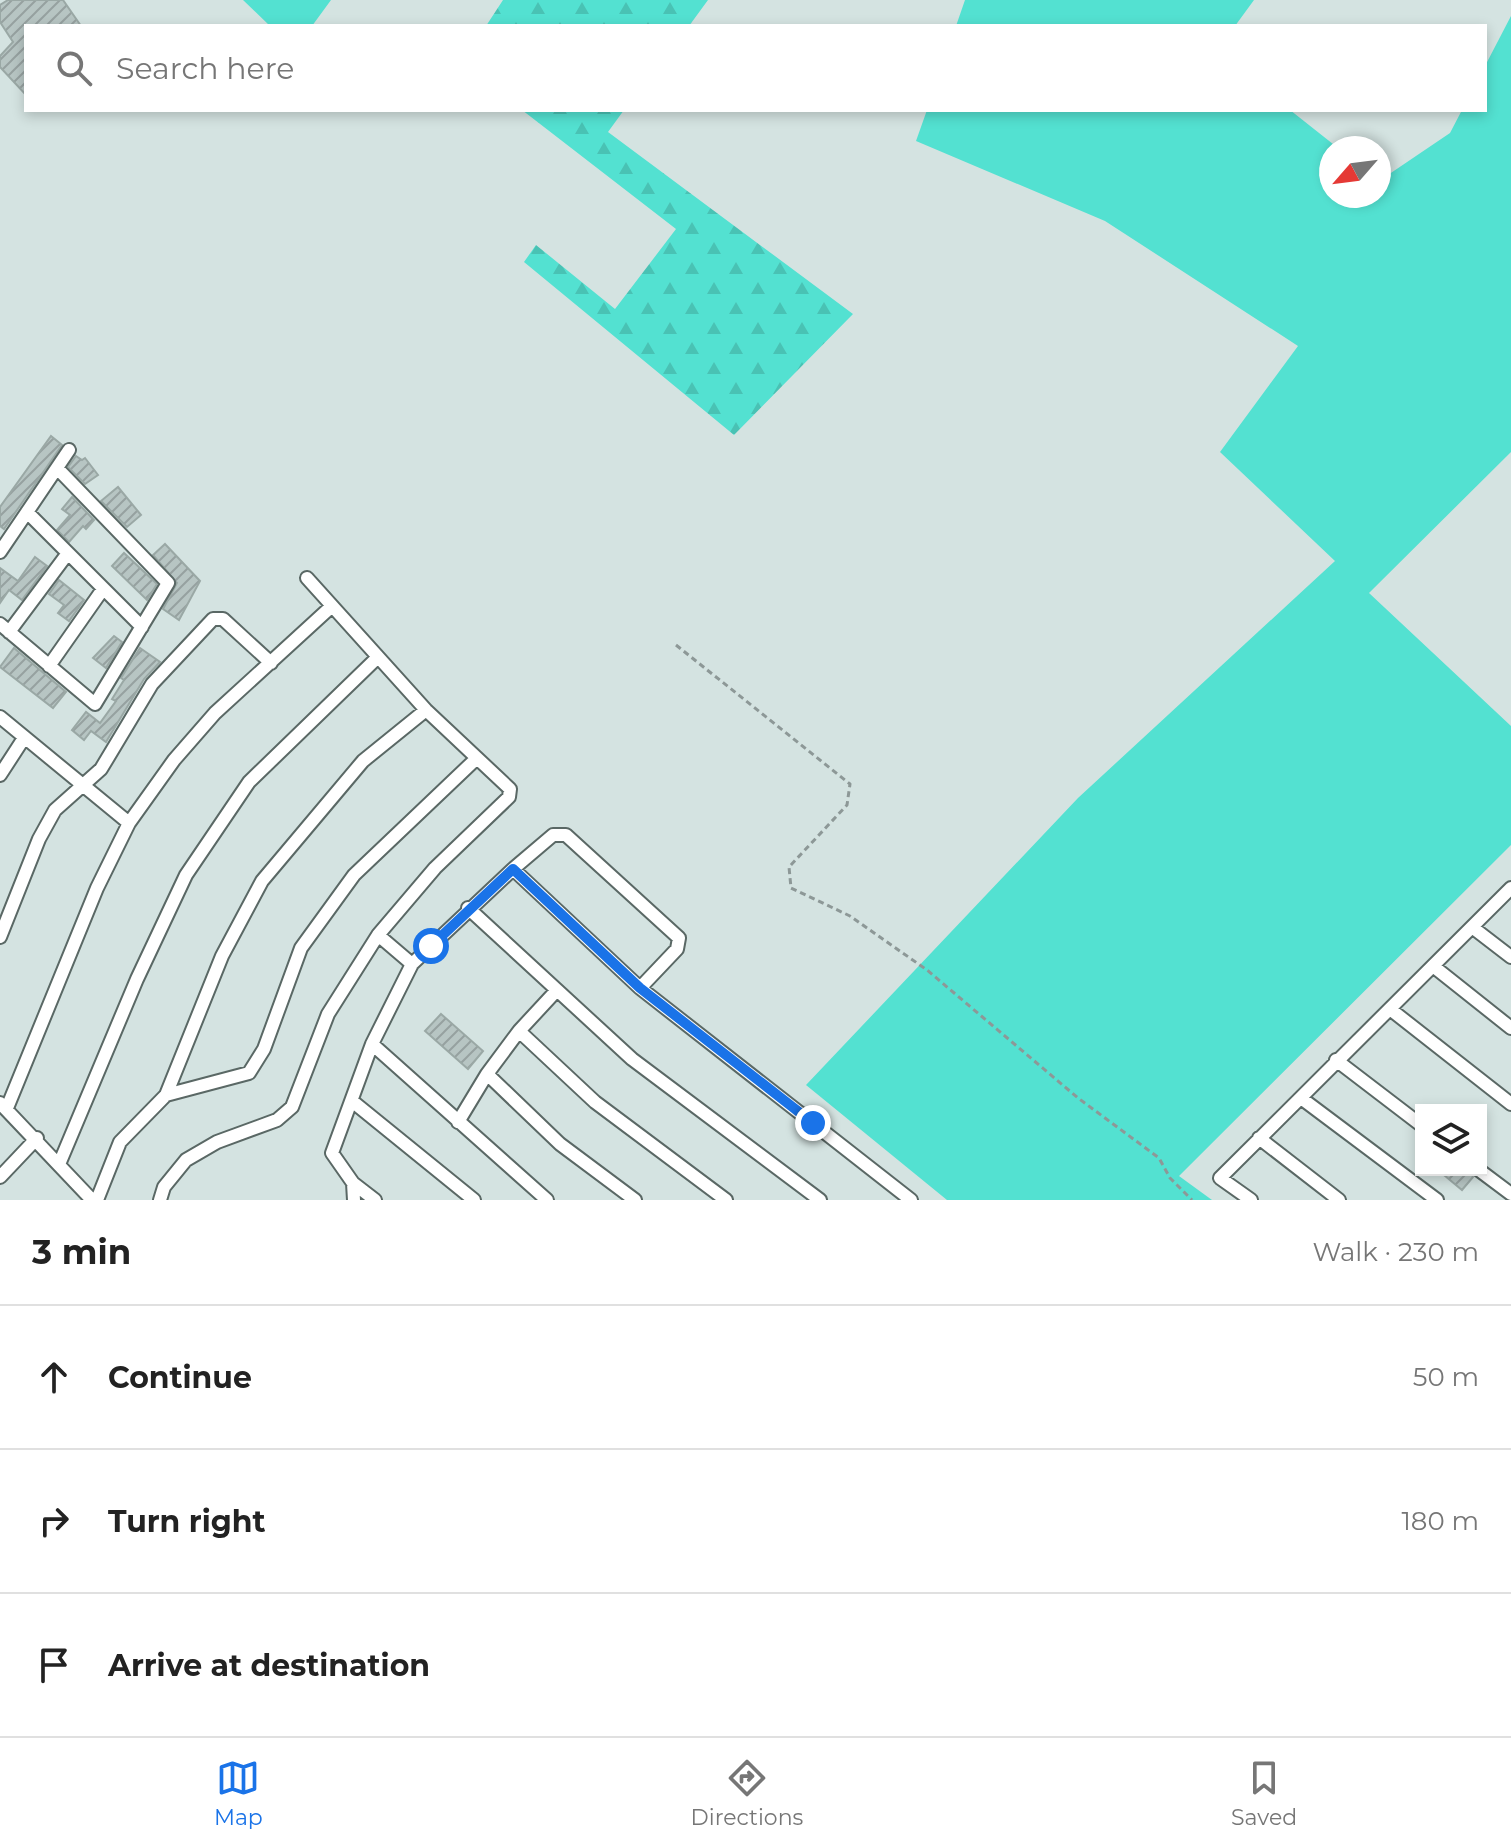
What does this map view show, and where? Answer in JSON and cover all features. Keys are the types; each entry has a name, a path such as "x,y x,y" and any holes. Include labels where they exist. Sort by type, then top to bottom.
{"street":[{"path":"0,552 69,450"},
{"path":"57,468 168,583 95,704 4,628 68,553"},
{"path":"27,512 142,627"},
{"path":"160,1200 164,1187 186,1160 217,1142 277,1120 292,1107 328,1014 378,935 435,868 509,797 510,789 426,710 307,578"},
{"path":"49,666 103,589"},
{"path":"332,606 215,713 184,748 129,823 97,888 4,1105 60,1162 90,1198 120,1142 166,1095 222,956 262,881 363,761 426,710"},
{"path":"0,937 39,839 55,810 101,769 152,684 213,619 223,619 271,663"},
{"path":"60,1162 137,979 186,875 249,782 378,657"},
{"path":"0,717 82,788 129,823"},
{"path":"0,775 24,738"},
{"path":"166,1095 249,1073 264,1049 301,948 354,875 477,758"},
{"path":"375,1200 353,1183 332,1153 372,1044 412,964 468,908 553,835 566,835 679,938 677,949 640,988"},
{"path":"513,869 640,988 911,1200"},
{"path":"1251,1200 1220,1178 1511,889"},
{"path":"468,908 632,1059 820,1200"},
{"path":"1472,927 1511,957"},
{"path":"378,935 412,964"},
{"path":"1433,966 1511,1028"},
{"path":"458,1122 487,1074 519,1031 557,990"},
{"path":"1390,1009 1511,1104"},
{"path":"519,1031 595,1102 726,1200"},
{"path":"372,1044 547,1200"},
{"path":"1336,1060 1415,1120"},
{"path":"487,1074 560,1144 635,1200"},
{"path":"1301,1098 1437,1200"},
{"path":"352,1101 474,1200"},
{"path":"0,1177 37,1138"},
{"path":"1259,1138 1339,1200"},
{"path":"1487,1176 1511,1194"},
{"path":"353,1183 354,1200"}],"path":[{"path":"676,645 850,784 847,805 789,867 791,888 850,916 927,970 1078,1098 1159,1158 1170,1178 1192,1200"}],"green space":[{"path":"243,0 331,0 313,24 268,24"},
{"path":"503,0 708,0 690,24 487,24"},
{"path":"965,0 1254,0 1236,24 957,24"},
{"path":"1511,16 1511,452 1369,593 1511,726 1511,845 1179,1176 1212,1200 947,1200 806,1085 1078,798 1335,561 1220,452 1298,346 1105,221 916,141 926,112 1293,112 1323,136 1319,136 1319,208 1391,208 1391,173 1450,133 1461,112 1487,112 1487,62"},
{"path":"525,112 623,112 608,132 853,314 734,435 524,262 536,245 615,309 676,229"}],"building":[{"path":"8,0 63,0 80,24 24,24 24,93 0,67 0,56 13,42 0,22 0,5"},
{"path":"51,436 62,445 4,529 0,526 0,507"},
{"path":"76,456 82,460 85,458 98,475 85,484 68,467"},
{"path":"118,487 141,515 127,527 101,501"},
{"path":"72,497 94,520 86,529 83,526 69,542 57,530 70,515 62,509"},
{"path":"165,544 200,581 179,620 163,609 177,583 153,555"},
{"path":"124,553 157,584 147,600 112,566"},
{"path":"35,557 47,566 22,600 9,590 0,603 0,568 18,581"},
{"path":"59,580 84,600 69,621 58,613 64,605 49,594"},
{"path":"114,636 122,642 106,668 93,658"},
{"path":"14,648 66,692 53,708 0,667"},
{"path":"140,648 160,662 144,679 106,742 91,731 84,740 72,730 86,712 100,723 116,701 112,699 124,680 121,678"},
{"path":"441,1014 483,1051 468,1069 425,1031"},
{"path":"1445,1176 1473,1176 1462,1190"}],"route":[{"path":"431,946 513,869 640,988 813,1123"}]}
